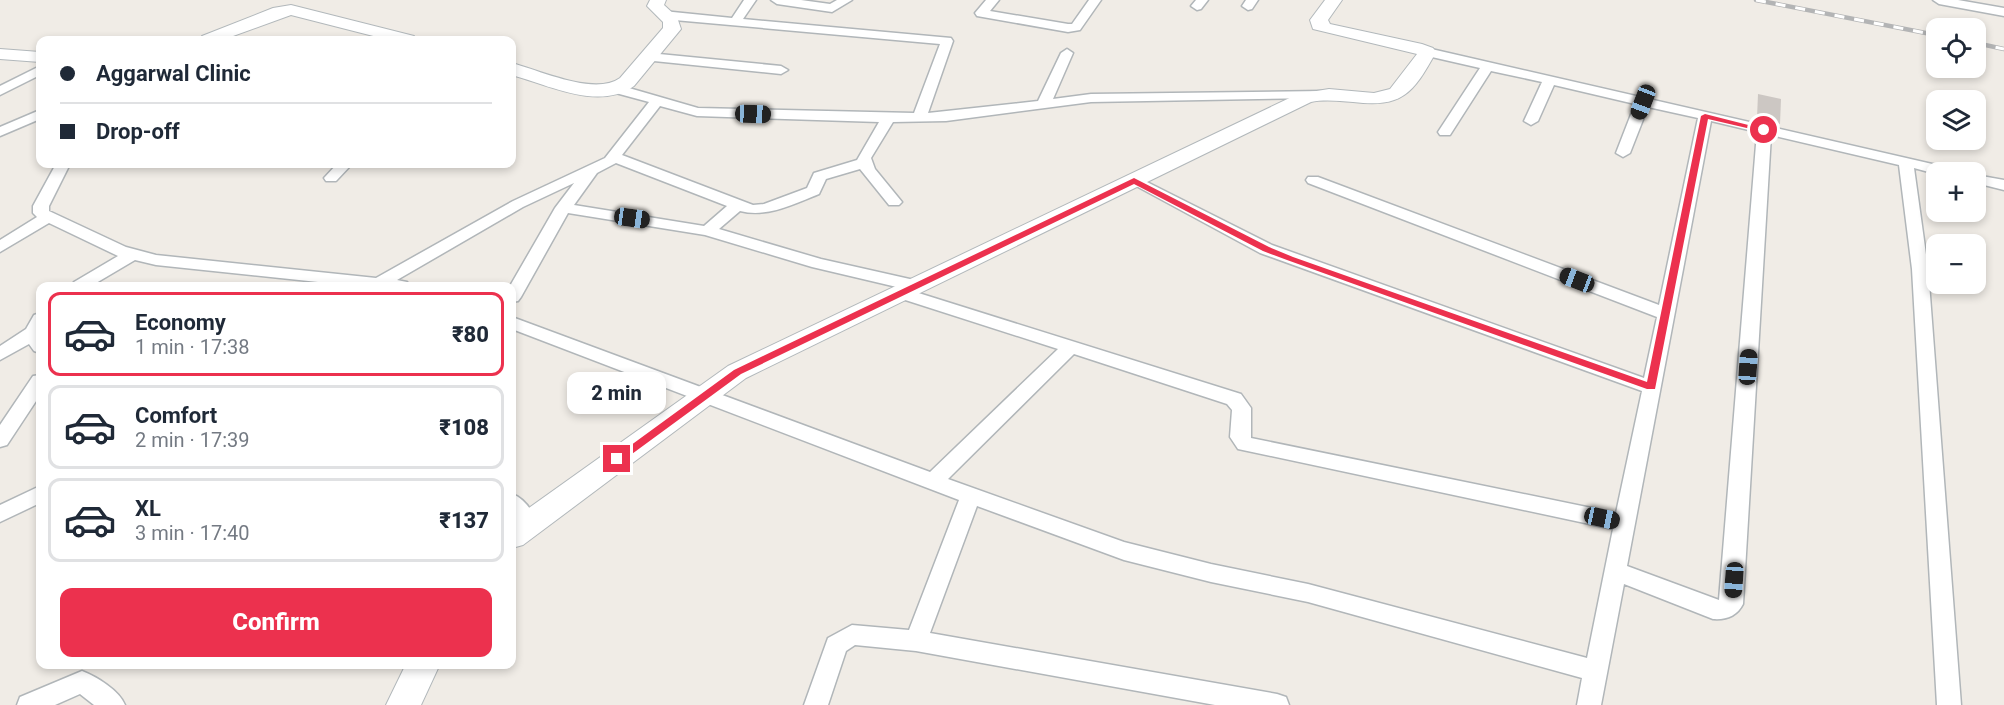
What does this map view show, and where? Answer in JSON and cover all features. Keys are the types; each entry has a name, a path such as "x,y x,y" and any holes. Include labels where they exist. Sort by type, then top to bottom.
{"main road":[{"path":"520,530 738,372 1318,94 1381,98 1399,93 1427,52 1319,25 1319,20 1334,0"},
{"path":"516,70 590,91 617,90 627,82 672,29 670,21 655,5"},
{"path":"218,36 279,12 291,10 392,36"},
{"path":"0,54 36,57"},
{"path":"403,705 421,669"}],"street":[{"path":"735,22 750,0"},
{"path":"777,0 832,8 846,0"},
{"path":"993,0 981,13 1068,28 1076,27 1095,0"},
{"path":"1939,0 2004,12"},
{"path":"655,5 735,22 947,41 919,118"},
{"path":"1427,52 1926,167"},
{"path":"1044,103 1067,53"},
{"path":"649,57 781,70"},
{"path":"1445,132 1488,66"},
{"path":"0,91 36,72"},
{"path":"1531,121 1550,80"},
{"path":"617,90 687,110 708,113 888,118 972,115 1044,103 1109,97 1318,94"},
{"path":"382,282 511,208 615,157 657,101"},
{"path":"1623,153 1643,102"},
{"path":"0,132 36,116"},
{"path":"1589,705 1705,116"},
{"path":"888,118 870,145 864,163 894,202"},
{"path":"1615,571 1713,609 1722,610 1732,604 1764,130"},
{"path":"615,157 753,210 767,208 814,190 817,178 824,173 864,163"},
{"path":"1906,163 1920,269 1949,705"},
{"path":"61,168 39,210 47,217 131,255 156,260 370,282"},
{"path":"331,178 341,168"},
{"path":"516,290 563,208 591,170"},
{"path":"1313,180 1665,314"},
{"path":"1986,180 2004,185"},
{"path":"1134,181 1282,255 1651,387"},
{"path":"706,231 734,208 740,206"},
{"path":"563,208 706,231 909,289 1071,347 1234,399 1242,408 1240,437 1245,444 1624,523"},
{"path":"0,247 47,217"},
{"path":"87,282 131,255"},
{"path":"516,324 971,496 1124,551 1211,573 1308,593 1595,671"},
{"path":"0,354 36,334"},
{"path":"933,481 1071,347"},
{"path":"0,440 36,387"},
{"path":"0,514 36,496"},
{"path":"916,641 971,496"},
{"path":"816,705 836,645 852,634 916,641 1277,705"},
{"path":"29,705 82,682 113,705"}],"building":[{"path":"1758,94 1781,99 1780,124 1757,118"}],"railway":[{"path":"1756,0 1926,33"},
{"path":"1986,45 2004,49"}],"route":[{"path":"617,459 738,372 1134,181 1266,249 1651,387 1705,116 1764,130"}]}
